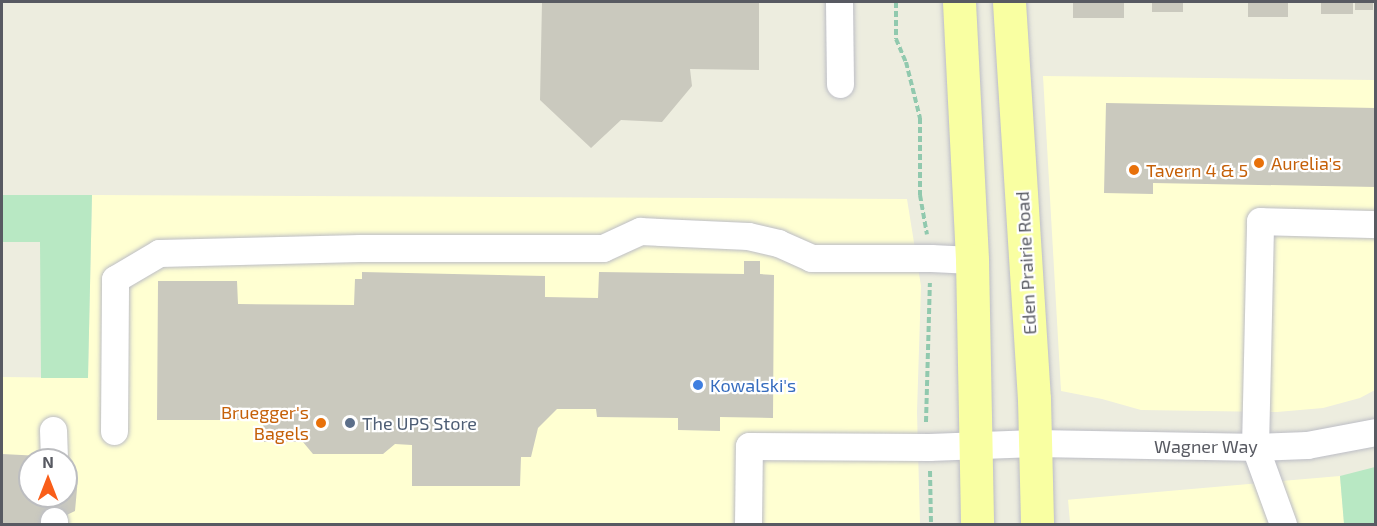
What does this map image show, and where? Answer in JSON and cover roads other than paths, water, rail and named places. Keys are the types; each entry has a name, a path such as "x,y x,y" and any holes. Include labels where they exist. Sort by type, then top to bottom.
{"main road":[{"path":"959,2 972,260 977,525"},
{"name":"Eden Prairie Road","path":"1009,2 1035,443 1037,525"}],"street":[{"path":"839,2 840,84"},
{"path":"1279,524 1255,447 1260,221 1376,224"},
{"path":"114,431 115,279 159,253 396,247 603,248 640,231 748,236 778,243 811,258 972,260"},
{"path":"53,429 54,448"},
{"name":"Wagner Way","path":"748,525 749,446 929,447 975,443 1035,443 1255,447 1307,445 1376,432"}],"tunnel":[{"path":"54,508 54,521"}],"place":[{"name":"Aurelia's","path":"1259,163"},
{"name":"Tavern 4 & 5","path":"1134,170"},
{"name":"Kowalski's","path":"698,385"},
{"name":"Bruegger's Bagels","path":"321,423"},
{"name":"The UPS Store","path":"350,423"}]}
